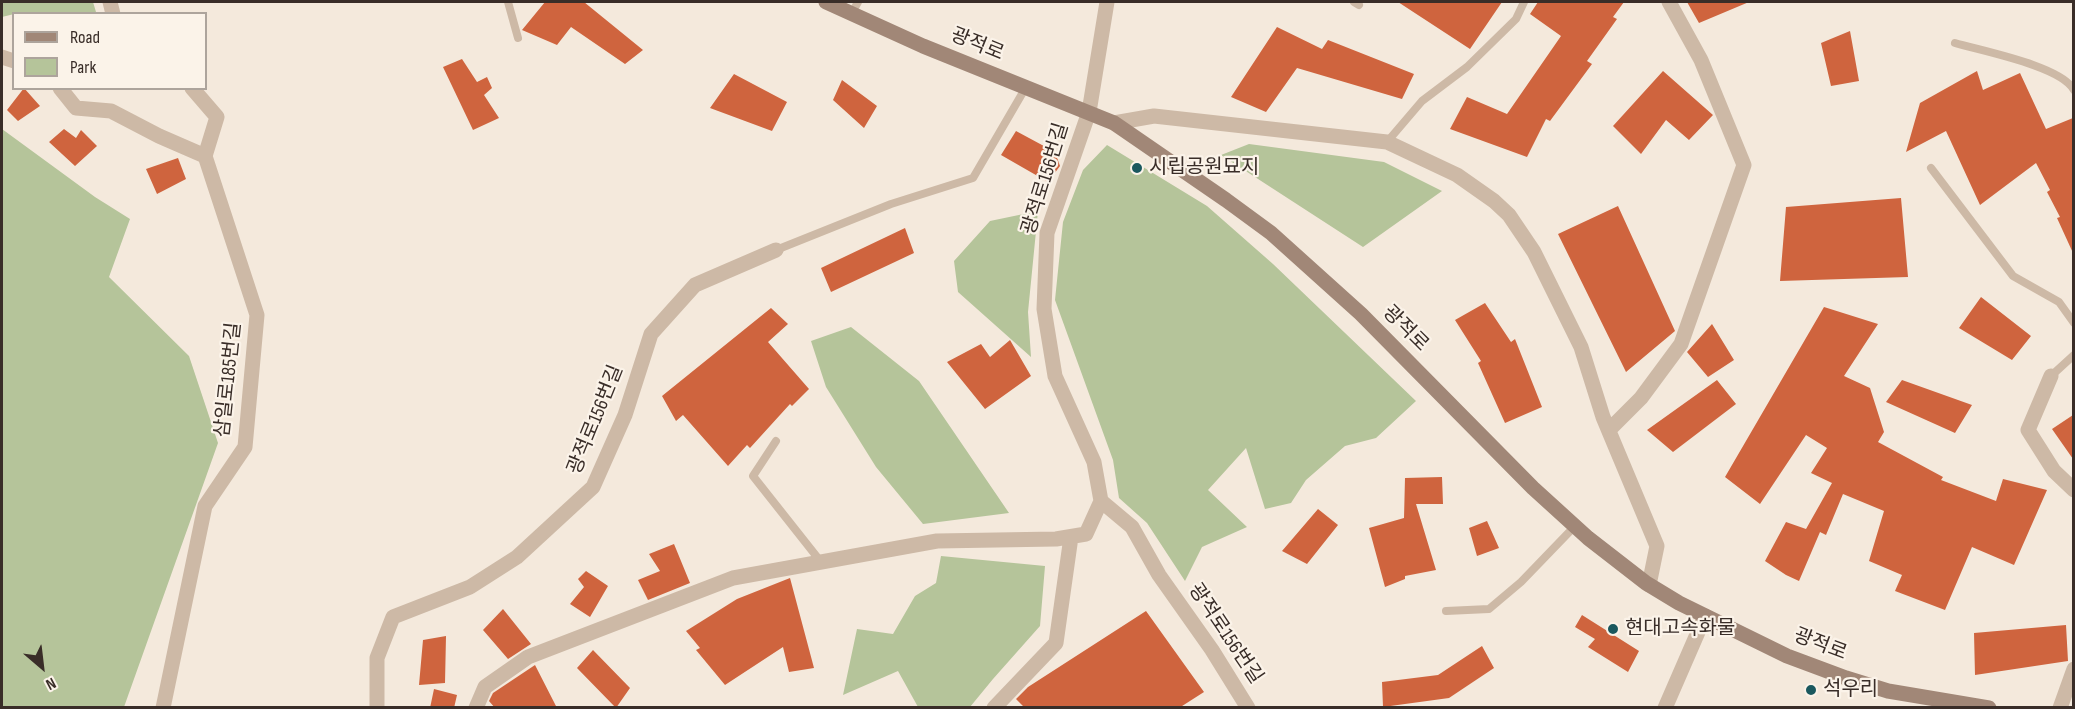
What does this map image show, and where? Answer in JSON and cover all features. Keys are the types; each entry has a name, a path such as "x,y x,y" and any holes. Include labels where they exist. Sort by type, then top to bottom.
{"main road":[{"name":"광적로","path":"826,2 855,7 924,46 1114,123 1271,233 1361,314 1533,488 1575,526 1649,585 1679,603 1787,656 1846,678 1888,691 1989,708"}],"street":[{"name":"광적로156번길","path":"1107,2 1089,112 1047,233 1044,309 1055,376 1094,462 1101,501 1132,527 1159,575 1212,650 1248,708"},
{"path":"1609,430 1641,398 1681,344 1744,165 1701,60 1669,2"},
{"path":"62,90 76,108 111,111 159,136 205,156 217,117 194,90"},
{"path":"1114,123 1154,116 1387,142 1457,175 1494,201 1509,215 1544,270 1581,347 1603,417 1657,546 1649,585"},
{"name":"삼일로185번길","path":"163,708 205,506 244,447 257,315 205,156"},
{"name":"광적로156번길","path":"377,708 377,658 393,617 470,586 517,557 593,487 625,415 651,334 695,285 776,250"},
{"path":"2051,376 2028,430 2054,471 2073,490"},
{"path":"476,708 485,687 528,657 733,578 937,541 1056,539 1086,534 1101,501"},
{"path":"994,708 1056,643 1071,537"},
{"path":"1665,708 1705,616"},
{"path":"2060,708 2073,669"}],"lane":[{"path":"508,2 518,38"},
{"path":"1387,142 1422,101 1467,67 1516,19 1524,2"},
{"path":"1955,43 2038,66 2070,84 2073,90"},
{"path":"776,250 891,204 974,178 1026,87"},
{"path":"1931,168 2013,276 2059,302 2073,323"},
{"path":"2051,376 2073,354"},
{"path":"776,441 753,476 821,563"},
{"path":"1446,611 1489,609 1521,582 1575,526"}],"green space":[{"path":"2,2 93,2 96,12 12,12 12,14 2,17"},
{"path":"2,129 95,197 130,219 109,277 189,356 218,443 124,707 2,707"},
{"path":"1249,144 1384,162 1442,191 1363,247 1221,155"},
{"path":"1107,145 1207,206 1273,264 1416,401 1376,438 1345,446 1306,480 1291,503 1265,509 1246,448 1208,490 1247,527 1202,547 1185,581 1147,523 1119,498 1113,460 1055,300 1063,222 1083,170"},
{"path":"1038,211 1028,312 1031,357 958,292 954,261 990,221"},
{"path":"851,327 919,381 1009,513 923,524 876,467 826,387 811,341"},
{"path":"941,556 1045,566 1040,626 970,707 918,707 898,671 843,695 857,629 893,634 915,596 936,583"}],"building":[{"path":"545,2 584,2 643,50 625,64 571,27 557,45 522,30"},
{"path":"1398,2 1502,2 1470,49"},
{"path":"1538,2 1624,2 1613,17 1617,19 1587,61 1592,64 1550,121 1546,119 1527,157 1450,129 1467,97 1507,114 1561,36 1530,14"},
{"path":"1687,2 1749,2 1699,23"},
{"path":"1277,27 1322,49 1328,40 1414,74 1402,99 1297,68 1266,112 1231,97"},
{"path":"1850,31 1859,81 1831,86 1821,43"},
{"path":"462,59 477,82 487,77 492,88 484,95 499,118 473,130 443,67"},
{"path":"1663,71 1713,115 1689,140 1666,120 1641,154 1613,126"},
{"path":"1977,71 1983,90 2020,73 2046,129 2073,118 2073,253 2057,218 2060,217 2047,192 2050,190 2036,163 1980,205 1946,131 1906,152 1920,103"},
{"path":"734,74 787,102 772,131 710,108"},
{"path":"842,80 877,106 864,128 833,100"},
{"path":"22,90 26,90 40,106 18,121 7,110"},
{"path":"64,129 76,138 81,130 97,146 75,166 49,142"},
{"path":"1016,131 1055,152 1060,166 1048,182 1001,155"},
{"path":"178,158 186,179 157,194 146,169"},
{"path":"1901,198 1908,277 1780,281 1786,207"},
{"path":"1618,206 1675,331 1626,372 1558,234"},
{"path":"905,228 914,253 831,292 821,268"},
{"path":"1981,297 2031,336 2012,360 1959,328"},
{"path":"1485,303 1511,342 1515,339 1542,407 1505,423 1478,363 1481,361 1455,320"},
{"path":"1824,307 1878,324 1844,376 1870,388 1884,432 1878,442 1943,477 1941,480 1996,501 2003,479 2047,490 2014,565 1972,547 1945,610 1895,591 1902,575 1869,561 1884,511 1843,494 1826,535 1820,532 1799,581 1765,561 1786,522 1806,529 1832,483 1811,473 1827,448 1806,435 1760,504 1725,477"},
{"path":"771,308 788,324 768,342 809,389 792,406 790,404 750,448 747,445 728,466 683,415 676,421 662,396"},
{"path":"1712,324 1734,360 1708,377 1687,352"},
{"path":"1010,340 1031,376 985,409 947,362 981,344 990,357"},
{"path":"1717,380 1736,404 1673,452 1647,430"},
{"path":"1902,380 1972,405 1955,433 1886,402"},
{"path":"2073,415 2073,459 2052,429"},
{"path":"1442,477 1443,504 1416,504 1436,570 1405,576 1405,579 1385,587 1369,528 1404,518 1405,478"},
{"path":"1318,509 1338,525 1307,564 1282,551"},
{"path":"1487,521 1499,548 1477,556 1469,528"},
{"path":"674,544 690,583 648,600 638,580 660,571 649,554"},
{"path":"586,571 608,586 590,617 570,604 584,587 578,579"},
{"path":"790,578 814,668 789,672 783,647 725,685 696,650 700,648 686,631 737,599"},
{"path":"503,609 531,644 508,659 483,630"},
{"path":"1146,611 1204,692 1179,708 1025,708 1016,699 1028,687"},
{"path":"1582,615 1639,651 1628,672 1588,647 1595,639 1575,627"},
{"path":"2066,625 2068,661 1975,675 1974,633"},
{"path":"446,636 445,683 419,685 423,640"},
{"path":"1482,646 1494,668 1449,698 1383,707 1382,682 1438,675"},
{"path":"593,650 630,688 616,708 577,668"},
{"path":"535,665 557,708 495,708 489,701 493,693"},
{"path":"434,689 457,695 454,708 430,708"}],"place":[{"name":"시립공원묘지","path":"1137,168"},
{"name":"현대고속화물","path":"1613,629"},
{"name":"석우리","path":"1811,690"}]}
